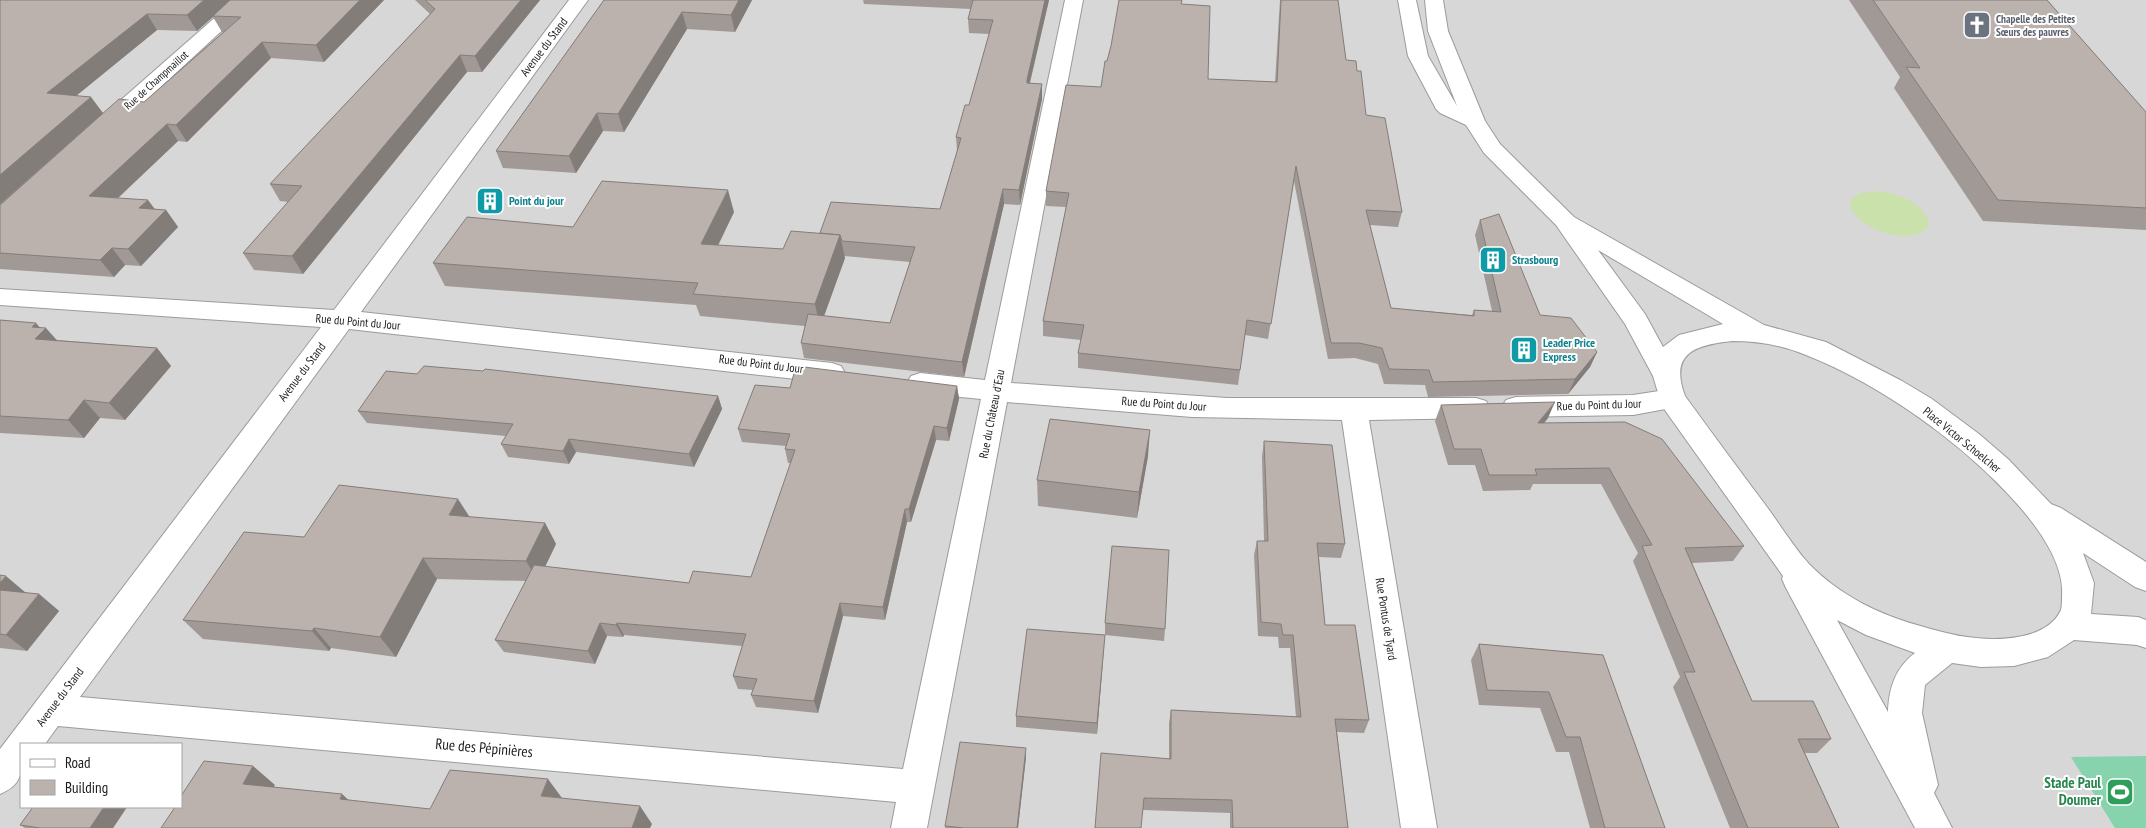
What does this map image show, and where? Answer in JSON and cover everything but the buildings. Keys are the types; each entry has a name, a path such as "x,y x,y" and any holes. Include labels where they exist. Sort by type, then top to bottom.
{"street":[{"name":"Rue de Champmaillot","path":"89,140 246,0"},
{"name":"Avenue du Stand","path":"25,743 579,0"},
{"name":"Rue du Château d'Eau","path":"909,828 1074,0"},
{"path":"1407,0 1418,56 1447,110 1474,121"},
{"path":"1434,0 1438,30 1448,60 1474,121 1492,148 1564,220 1636,320 1669,388"},
{"path":"1564,220 1756,332"},
{"name":"Rue du Point du Jour","path":"0,297 341,319 859,376"},
{"name":"Place Victor Schoelcher","path":"1732,332 1756,332 1777,335 1822,351 1877,378 1924,407 1992,462 2035,506 2059,536 2074,562 2078,584 2077,608 2067,626 2047,643 2017,653 1979,654 1946,648 1897,633 1862,619 1813,587 1783,553 1669,388 1670,357 1679,346 1695,338 1732,332"},
{"name":"Rue du Point du Jour","path":"898,380 996,392 1192,407 1354,410 1633,405 1669,388"},
{"name":"Rue Pontus de Tyard","path":"1354,410 1419,828"},
{"path":"2035,506 2146,578"},
{"path":"1783,553 1930,819"},
{"path":"2067,626 2138,631 2146,634"},
{"path":"1930,819 1904,705 1907,690 1914,675 1946,648"},
{"name":"Rue des Pépinières","path":"50,710 918,787"},
{"path":"0,777 20,750"}],"shaded area":[{"path":"0,0 2146,0 2146,828 0,828"}],"green space":[{"path":"1871,191 1897,195 1913,202 1925,214 1929,222 1928,228 1913,235 1896,236 1879,231 1865,223 1854,214 1850,204 1855,196"},
{"name":"Stade Paul Doumer","path":"2146,756 2146,828 2115,828 2071,757"}],"place":[{"name":"Chapelle des Petites Sœurs des pauvres","path":"1977,25"},
{"name":"Point du jour","path":"490,201"},
{"name":"Strasbourg","path":"1493,260"},
{"name":"Leader Price Express","path":"1524,350"},
{"name":"Stade Paul Doumer","path":"2120,792"}]}
